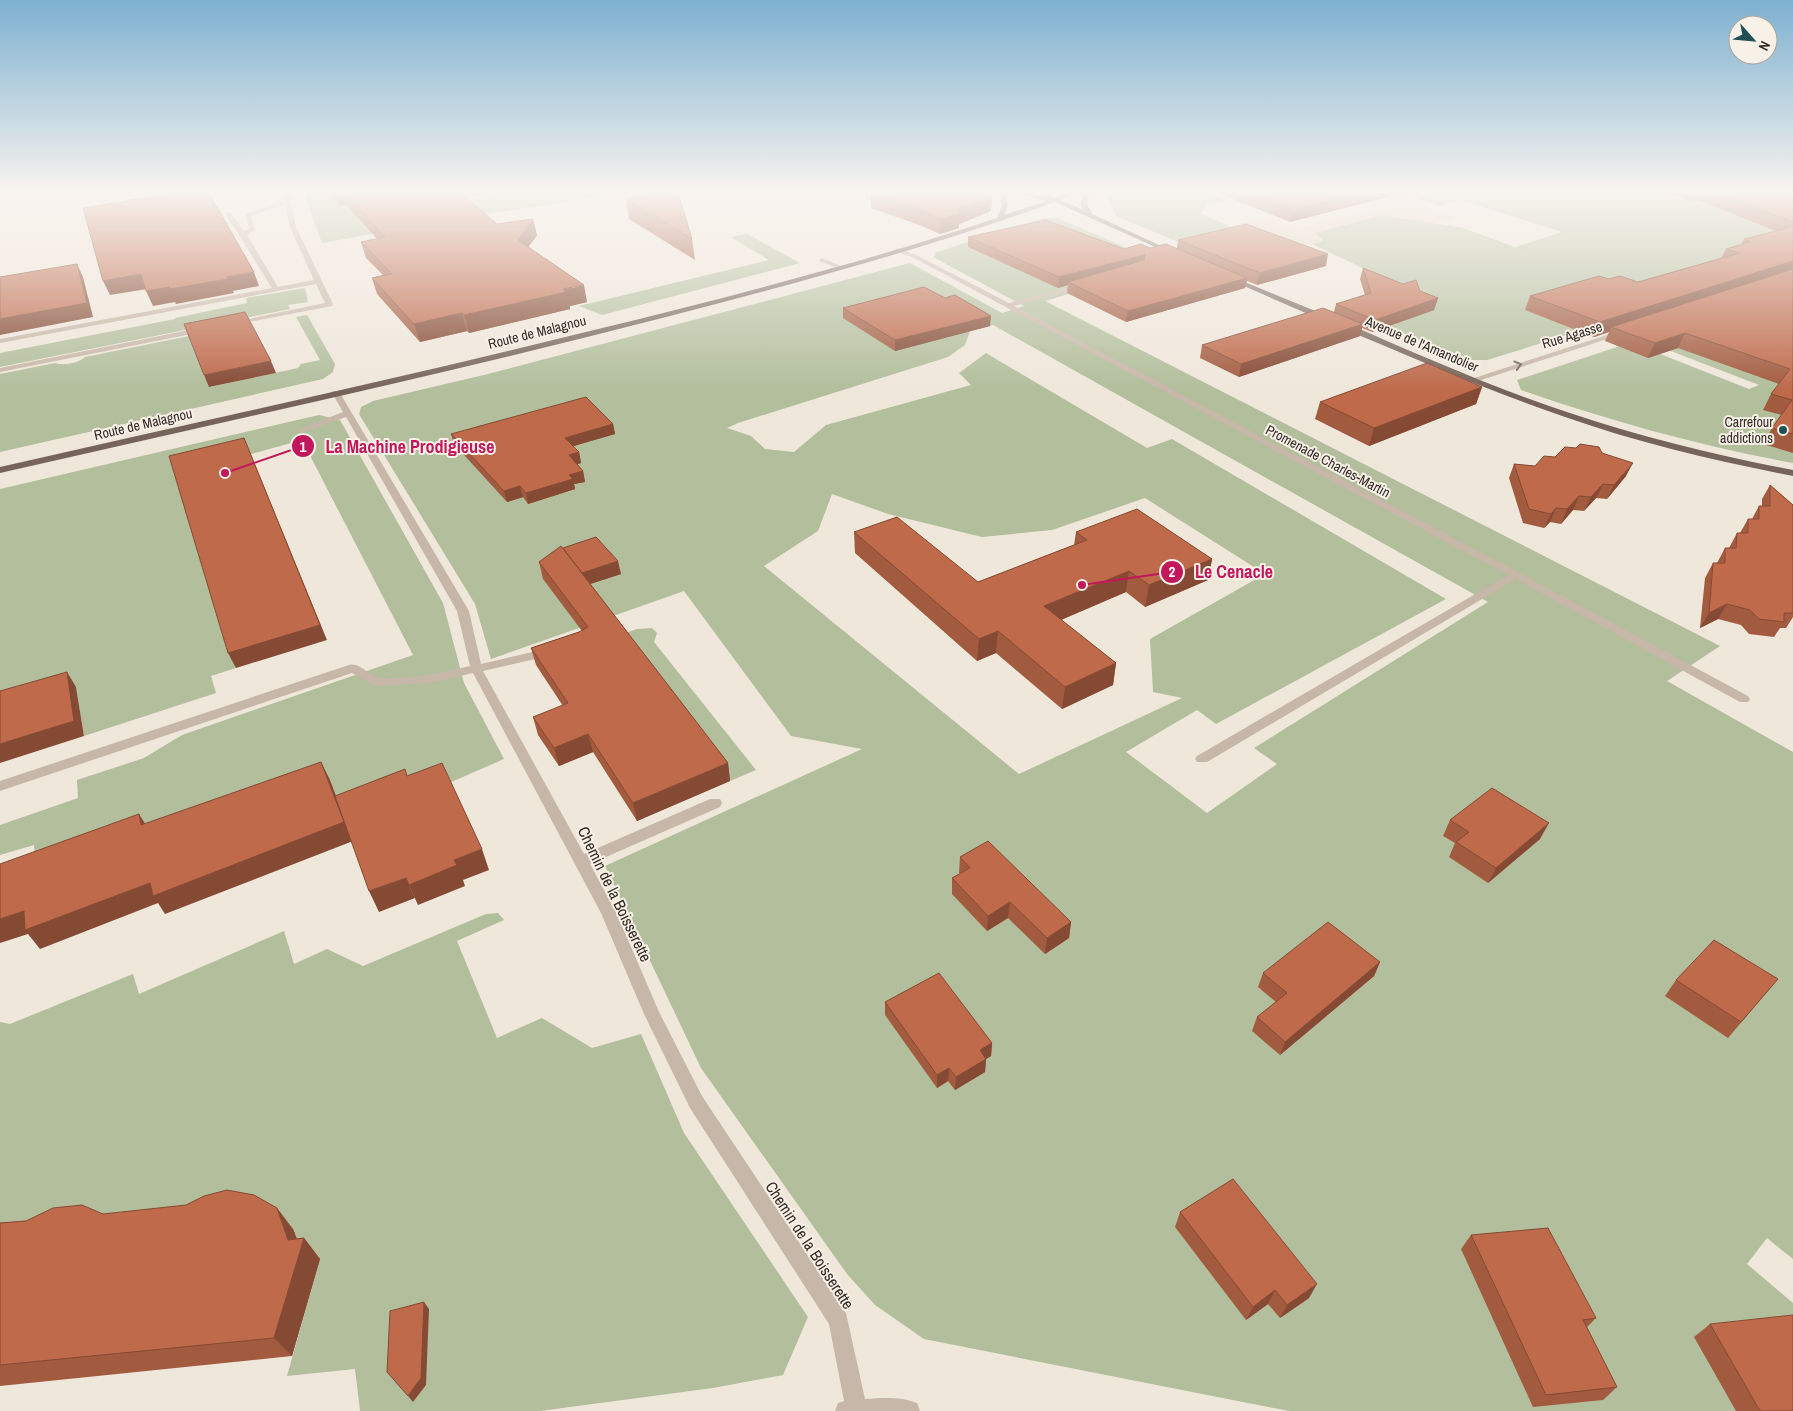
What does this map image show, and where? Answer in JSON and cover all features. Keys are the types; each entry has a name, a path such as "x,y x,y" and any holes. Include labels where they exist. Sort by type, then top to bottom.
{"main road":[{"name":"Route de Malagnou","path":"0,470 665,315 867,259"},
{"name":"Avenue de l'Amandolier","path":"1219,273 1472,380 1539,406 1616,431 1717,458 1793,473"}],"street":[{"path":"258,259 276,289"},
{"path":"221,326 329,304 308,259"},
{"name":"Promenade Charles-Martin","path":"919,259 1516,575 1744,700"},
{"path":"822,260 839,267"},
{"path":"0,341 319,281"},
{"path":"1007,306 1092,281"},
{"path":"0,370 212,328"},
{"name":"Rue Agasse","path":"1472,380 1627,331"},
{"name":"Chemin de la Boisserette","path":"336,393 463,611 477,670 608,912 652,1014 696,1102 838,1320 851,1410"},
{"path":"304,429 348,413"},
{"path":"1202,759 1516,575"},
{"path":"0,786 353,668 376,682 431,679 477,670 560,649"},
{"path":"581,862 715,804"},
{"path":"851,1410 893,1408 909,1411"}],"green space":[{"path":"767,259 792,259 800,263 602,315 579,306 769,260"},
{"path":"936,259 1153,259 1167,265 1045,301 1720,646 1667,681 1793,752 1793,1259 1767,1238 1747,1264 1793,1303 1793,1411 1289,1411 924,1339 875,1305 847,1274 701,1068 605,866 862,749 791,736 684,591 491,659 475,604 359,414 361,407 373,401 488,374 910,263 1002,313 1024,306","holes":["993,325 1488,602 1254,748 1277,764 1207,813 1126,752 1197,710 1216,724 1446,599 1172,439 1147,448 986,353 959,373 971,385 826,425 794,452 765,449 751,436 727,428 948,357 965,345 970,331","832,494 888,514 982,537 1052,530 1145,498 1265,574 1150,639 1153,692 1182,698 1019,774 764,566 818,531"]},
{"path":"1343,259 1793,259 1793,265 1487,360 1471,360 1352,313 1413,292"},
{"path":"305,288 308,302 288,305 290,309 0,367 0,353 175,319 247,303 246,298"},
{"path":"1793,289 1793,463 1690,441 1588,412 1521,390 1517,380 1623,345 1640,346 1749,389 1759,385 1650,343"},
{"path":"307,315 335,364 333,372 323,379 0,452 0,374 55,363 71,363 85,357 189,336 210,387 298,368 301,364 320,360 296,317"},
{"path":"319,415 340,420 443,603 464,683 504,759 449,783 346,823 329,780 36,875 34,845 0,855 0,825 78,798 77,780 144,758 182,735 413,655 302,440 251,454 249,451 222,620 236,668 211,676 216,693 84,736 76,687 0,710 0,489"},
{"path":"652,628 657,633 654,642 756,770 730,781 619,635 637,629"},
{"path":"498,913 504,920 457,941 497,1038 542,1018 592,1048 641,1034 684,1133 808,1317 783,1375 713,1388 540,1411 360,1411 355,1369 287,1376 320,1259 0,1246 0,1022 10,1024 133,974 139,994 284,931 294,964 327,949 363,966 486,914"}],"building":[{"path":"97,259 247,259 254,272 227,277 228,279 146,291 141,274 103,281"},
{"path":"377,259 546,259 584,285 563,289 567,292 414,324 372,278 392,274"},
{"path":"1018,259 1130,259 1059,277"},
{"path":"1201,259 1247,278 1128,311 1068,282 1144,260"},
{"path":"1225,259 1311,259 1260,273"},
{"path":"1719,259 1793,259 1793,261 1600,322 1530,296 1599,276 1609,279 1620,276 1638,282"},
{"path":"77,264 87,303 0,319 0,277"},
{"path":"1363,268 1403,284 1416,280 1420,291 1438,298 1375,320 1336,304 1371,293"},
{"path":"1793,269 1793,434 1772,428 1792,400 1771,394 1790,369 1685,333 1655,343 1611,327"},
{"path":"924,287 945,298 955,295 991,316 895,340 843,308"},
{"path":"1323,308 1363,324 1241,364 1202,345"},
{"path":"245,312 271,361 204,375 184,324"},
{"path":"1427,363 1482,387 1374,428 1320,402"},
{"path":"586,397 613,424 565,438 579,452 569,455 583,471 569,475 573,479 526,493 520,486 504,491 451,434"},
{"path":"244,438 320,625 228,653 169,456"},
{"path":"1580,444 1599,447 1602,453 1633,463 1614,485 1603,484 1591,497 1579,496 1567,509 1556,508 1551,514 1529,509 1514,464 1535,466 1544,456 1555,457 1565,447 1576,448"},
{"path":"1770,485 1793,505 1793,613 1784,613 1784,622 1759,619 1750,610 1727,604 1709,613 1713,563 1725,563 1725,548 1736,548 1737,533 1748,533 1748,519 1759,519 1759,506 1770,506"},
{"path":"1137,509 1212,559 1149,585 1129,571 1044,606 1116,663 1065,687 998,631 979,639 854,532 897,517 978,582 1087,540 1076,532"},
{"path":"596,537 618,561 582,573 563,548"},
{"path":"561,546 728,763 633,803 588,734 554,748 533,717 568,703 531,648 579,632 588,627 539,562"},
{"path":"67,672 74,721 0,744 0,691"},
{"path":"321,762 344,822 153,896 150,883 25,930 24,911 0,919 0,864 139,814 141,825"},
{"path":"442,763 482,849 454,860 457,865 409,885 406,878 369,891 335,796 405,769 407,776"},
{"path":"1492,788 1549,823 1496,868 1456,842 1469,832 1450,820"},
{"path":"988,841 1071,922 1047,938 1010,902 988,916 952,878 970,868 960,857"},
{"path":"1328,922 1380,962 1285,1042 1257,1017 1287,993 1263,973"},
{"path":"1714,940 1778,979 1741,1022 1676,980"},
{"path":"939,973 992,1043 980,1050 986,1059 956,1077 949,1068 937,1075 885,1002"},
{"path":"1233,1179 1317,1284 1287,1305 1275,1290 1253,1307 1180,1212"},
{"path":"227,1190 254,1195 277,1208 288,1240 304,1238 274,1338 0,1365 0,1223 26,1221 53,1208 82,1205 103,1214 186,1205 204,1196"},
{"path":"1548,1228 1596,1318 1583,1320 1617,1387 1546,1395 1471,1235"},
{"path":"424,1302 421,1378 408,1396 387,1372 390,1311"},
{"path":"1793,1315 1793,1411 1760,1411 1710,1324"}],"place":[{"name":"Carrefour addictions","path":"1783,430"},
{"name":"La Machine Prodigieuse","path":"225,473"},
{"name":"Le Cenacle","path":"1082,585"}]}
